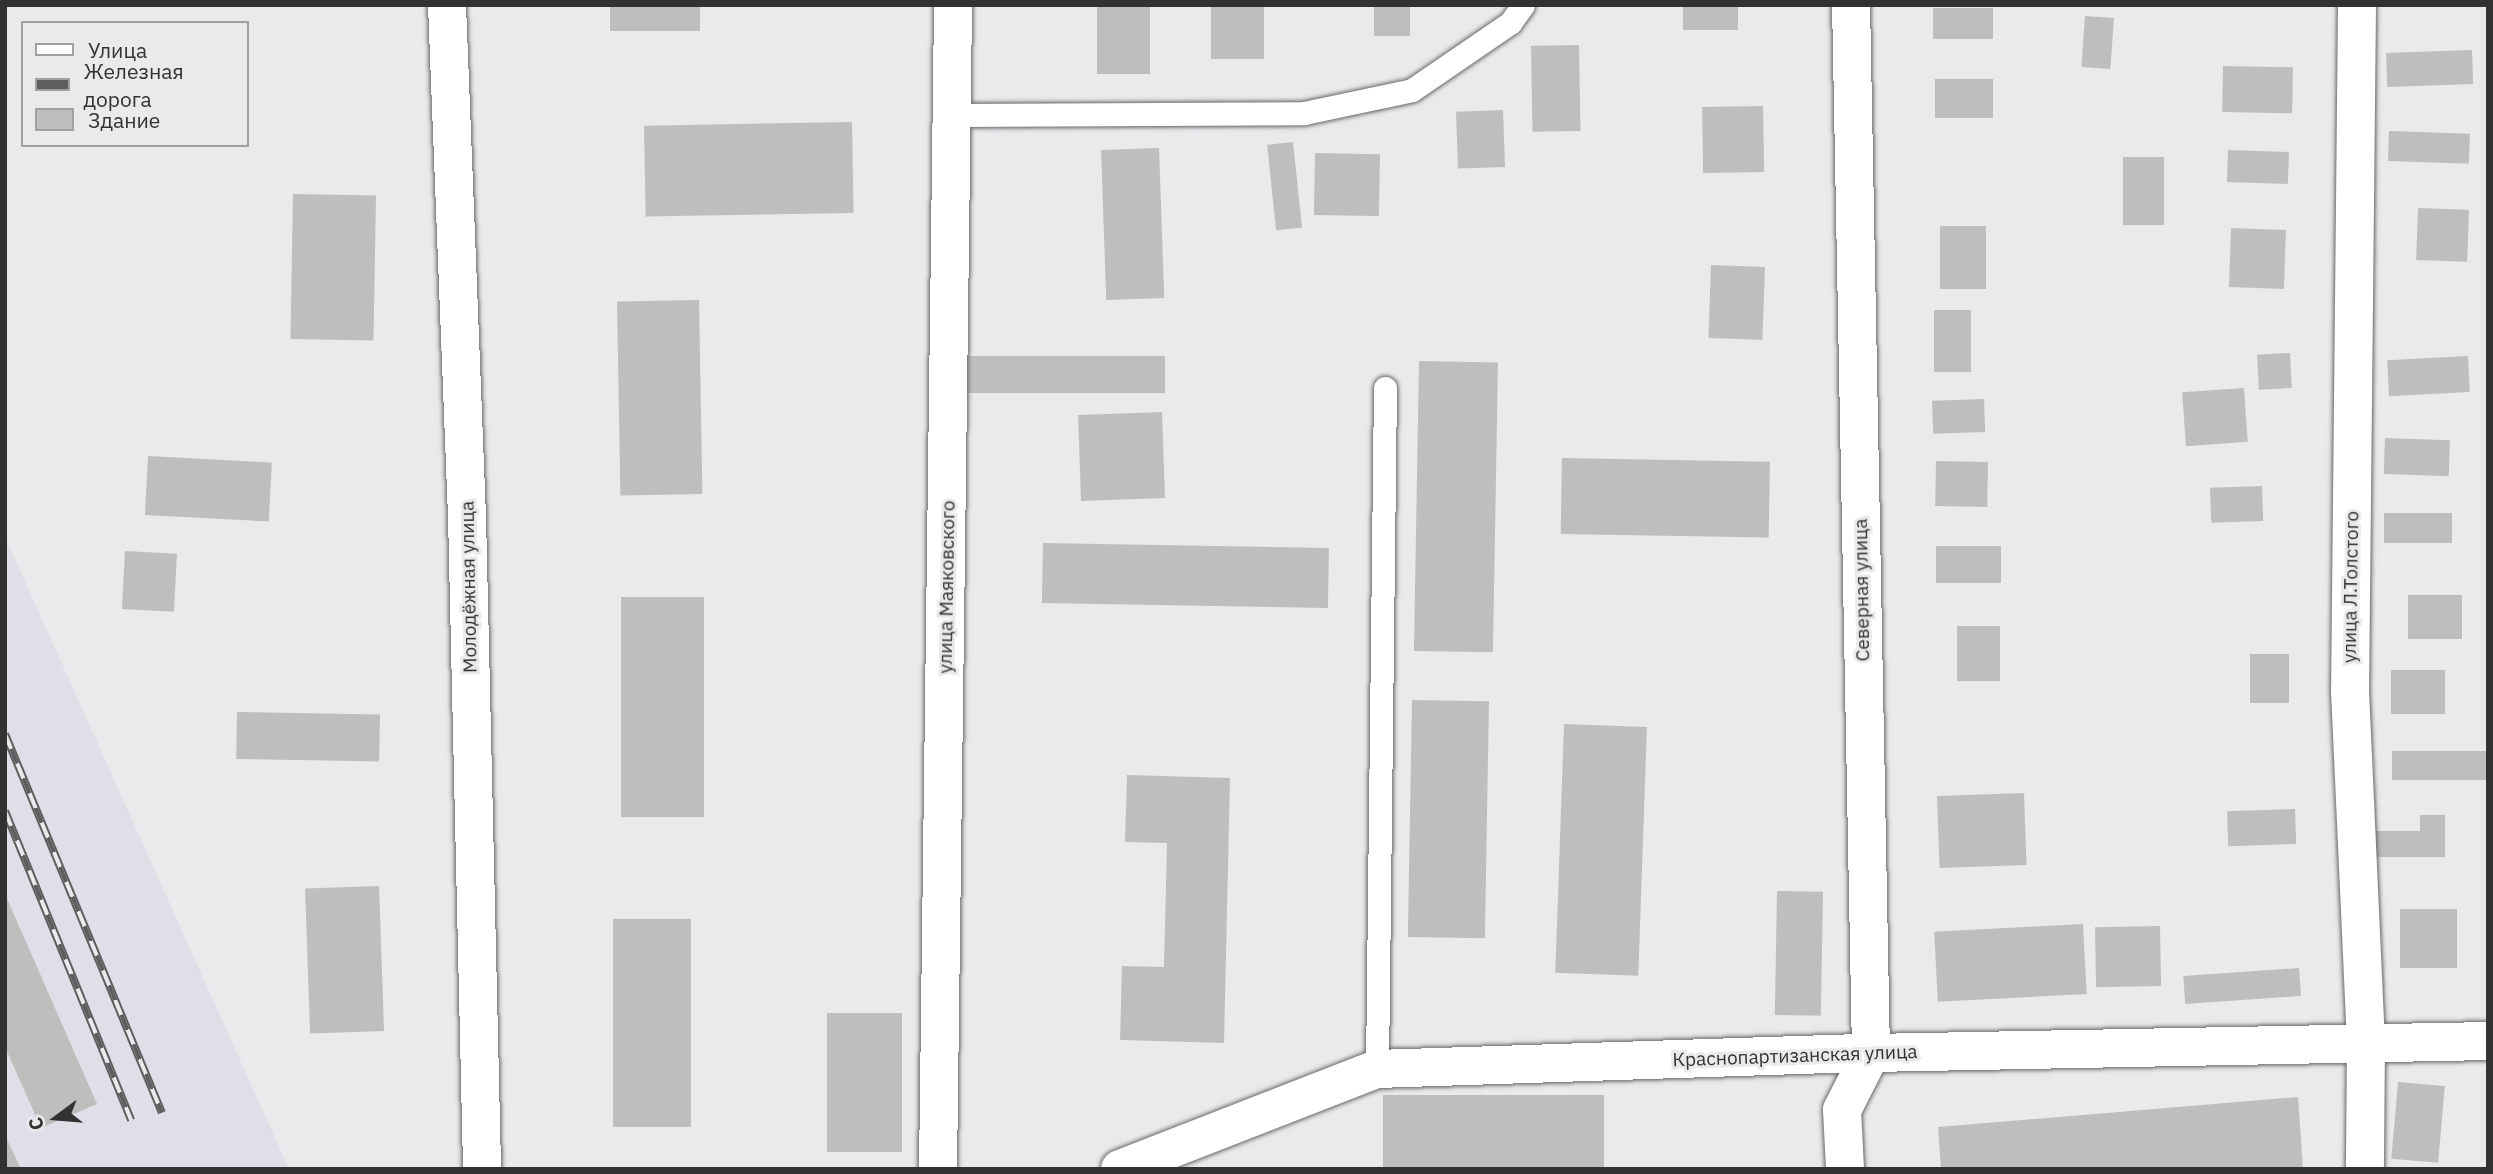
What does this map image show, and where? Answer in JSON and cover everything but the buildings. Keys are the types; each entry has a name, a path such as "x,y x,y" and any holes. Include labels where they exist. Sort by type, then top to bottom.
{"street":[{"name":"Молодёжная улица","path":"447,5 467,516 482,1169"},
{"name":"улица Маяковского","path":"938,1169 954,115 953,5"},
{"name":"Северная улица","path":"1844,1169 1842,1110 1871,1053 1851,5"},
{"name":"улица Л.Толстого","path":"2357,5 2350,691 2367,1044 2365,1169"},
{"name":"Краснопартизанская улица","path":"1120,1169 1377,1069 1871,1053 2488,1041"}],"lane":[{"path":"954,115 1304,113 1412,90 1510,23 1523,5"},
{"path":"1377,1069 1385,388"}],"shaded area":[{"path":"5,537 289,1169 5,1169"}],"railway":[{"path":"5,734 162,1113"},
{"path":"5,811 131,1120"}]}
